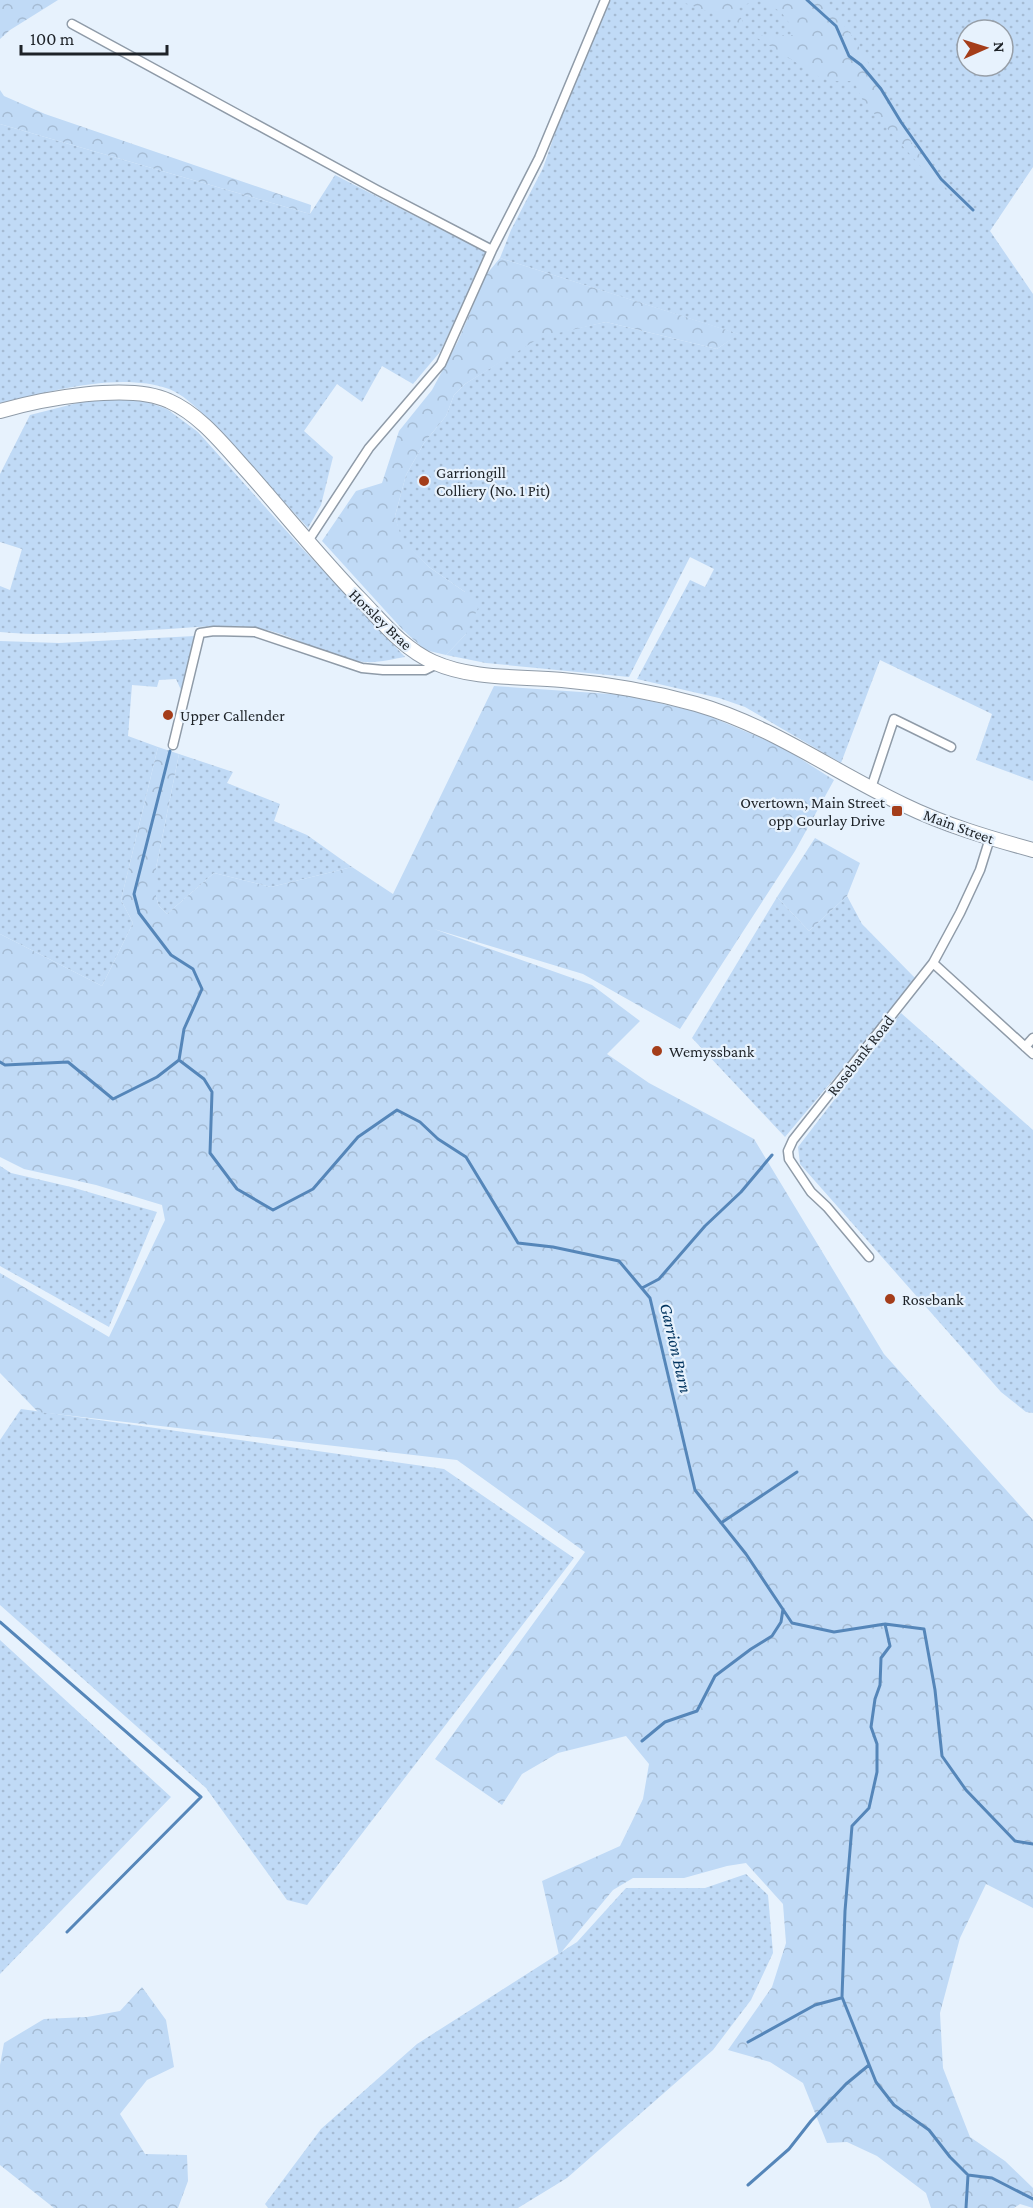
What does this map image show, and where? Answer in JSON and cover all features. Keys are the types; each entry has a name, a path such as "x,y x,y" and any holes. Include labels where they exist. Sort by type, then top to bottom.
{"main road":[{"name":"Horsley Brae","path":"0,411 105,393 129,392 170,401 196,419 220,441 334,573 401,642 419,656 459,670 495,676 562,680 628,688 696,704 747,721 825,763"},
{"name":"Main Street","path":"825,763 927,816 1033,850"}],"street":[{"path":"308,541 369,448 441,364 492,250 539,158 602,1"},
{"path":"72,24 492,250"},
{"path":"173,745 200,633 214,630 255,632 362,668 425,670 437,664"},
{"path":"871,788 894,718 951,747"},
{"name":"Rosebank Road","path":"869,1257 827,1207 811,1192 789,1159 788,1151 793,1140 933,963 980,870 990,838"},
{"path":"933,963 1033,1054"},
{"path":"1025,1047 1033,1038"}],"green space":[{"path":"0,0 58,0 10,30 0,39"},
{"path":"607,0 1033,0 1033,167 990,231 1033,294 1033,781 976,760 992,714 880,660 841,763 745,707 719,698 637,679 690,580 705,587 714,569 690,557 629,677 486,663 446,655 466,634 465,592 429,567 401,540 395,516 406,475 424,443 446,416 454,395 465,384 541,336 606,322 717,349 738,334 500,258 511,230 543,168 562,113"},
{"path":"677,0 755,0 737,9 744,25"},
{"path":"761,0 822,0 850,33 913,145 954,201 863,101 854,81 821,78 754,36 798,35 781,12"},
{"path":"0,90 4,96 45,114 311,205 310,214 0,124"},
{"path":"0,124 310,214 335,175 487,253 440,352 413,384 382,366 362,402 337,384 304,431 333,457 321,505 308,528 205,416 193,404 174,391 149,384 106,383 62,389 0,403"},
{"path":"500,258 739,334 717,349 606,322 541,337 465,384 454,395 446,416 424,443 406,475 395,516 402,540 429,567 465,592 478,608 466,634 446,655 425,650 403,630 322,541 356,491 382,483 399,431 432,390 458,341 486,275"},
{"path":"126,398 167,409 198,432 300,546 405,657 375,662 351,660 284,635 245,627 212,626 63,634 0,632 0,586 10,590 22,549 0,542 0,474 30,415 93,399"},
{"path":"195,636 181,690 176,679 159,680 157,687 132,685 128,736 158,747 121,900 133,923 102,986 0,934 0,641 59,643"},
{"path":"494,686 625,695 702,713 782,747 834,780 795,851 680,1029 583,974 434,929 592,985 640,1021 607,1054 649,1083 754,1139 884,1354 1033,1520 1033,1908 986,1884 960,1938 940,2013 943,2068 970,2137 1005,2161 1033,2188 1033,2208 1020,2204 1014,2208 931,2208 926,2193 877,2156 847,2142 827,2143 803,2083 770,2062 728,2050 772,1987 786,1943 783,1904 746,1863 684,1878 633,1878 613,1890 559,1955 542,1881 620,1846 643,1799 649,1764 626,1736 558,1753 522,1774 502,1805 435,1759 585,1552 457,1460 38,1412 0,1373 0,1273 109,1337 165,1220 162,1205 96,1185 24,1169 0,1157 0,934 102,986 133,923 121,900 158,747 179,754 156,868 156,897 159,906 167,914 214,873 271,887 352,867 393,894"},
{"path":"179,754 233,772 227,783 280,804 274,821 307,835 352,867 271,887 214,873 167,914 159,906 156,897 156,868"},
{"path":"815,838 860,863 847,896 809,931 777,897"},
{"path":"847,896 862,924 915,978 894,1007 785,1137 692,1038 777,897 809,931"},
{"path":"901,1013 1033,1130 1033,1413 1026,1412 1001,1392 800,1164 798,1147"},
{"path":"0,1166 11,1173 71,1187 157,1212 109,1327 0,1266"},
{"path":"21,1409 444,1469 574,1558 307,1905 287,1900 206,1788 0,1605 0,1440"},
{"path":"0,1640 171,1797 0,1974"},
{"path":"746,1874 768,1895 773,1953 751,2000 713,2050 567,2178 518,2208 268,2208 265,2204 321,2129 417,2044 577,1942 626,1888 705,1888"},
{"path":"142,1987 166,2020 174,2067 147,2080 120,2114 145,2154 187,2155 188,2181 178,2208 54,2208 0,2165 0,2065 4,2043 44,2019 87,2017 120,2011"}],"waterway":[{"path":"807,0 836,26 849,56 861,65 881,89 941,179 973,210"},
{"path":"170,751 134,894 139,913 171,955 193,969 202,989 184,1029 179,1060"},
{"name":"Garrion Burn","path":"0,1062 5,1065 68,1062 113,1099 157,1077 179,1060 204,1079 212,1092 210,1153 237,1189 273,1210 313,1189 358,1137 397,1110 420,1122 438,1139 466,1157 518,1243 553,1247 619,1261 650,1298 695,1490 746,1554 792,1623 834,1632 885,1624 924,1629 935,1690 942,1756 966,1790 1015,1841 1033,1844"},
{"path":"642,1288 659,1279 705,1226 741,1192 772,1155"},
{"path":"721,1523 797,1472"},
{"path":"642,1741 665,1722 697,1711 715,1676 772,1636 781,1622 783,1609"},
{"path":"0,1622 201,1797 67,1932"},
{"path":"885,1624 890,1646 881,1658 880,1685 875,1699 871,1727 877,1744 877,1772 869,1808 852,1826 845,1911 842,1997 876,2082 894,2105 929,2130 950,2157 968,2175 992,2178 1033,2199"},
{"path":"748,2042 815,2005 841,1998"},
{"path":"748,2185 789,2149 811,2121 846,2084 869,2065"},
{"path":"966,2208 968,2175"}],"place":[{"name":"Garriongill Colliery (No. 1 Pit)","path":"424,481"},
{"name":"Upper Callender","path":"168,715"},
{"name":"Overtown, Main Street opp Gourlay Drive","path":"897,811"},
{"name":"Wemyssbank","path":"657,1051"},
{"name":"Rosebank","path":"890,1299"}]}
